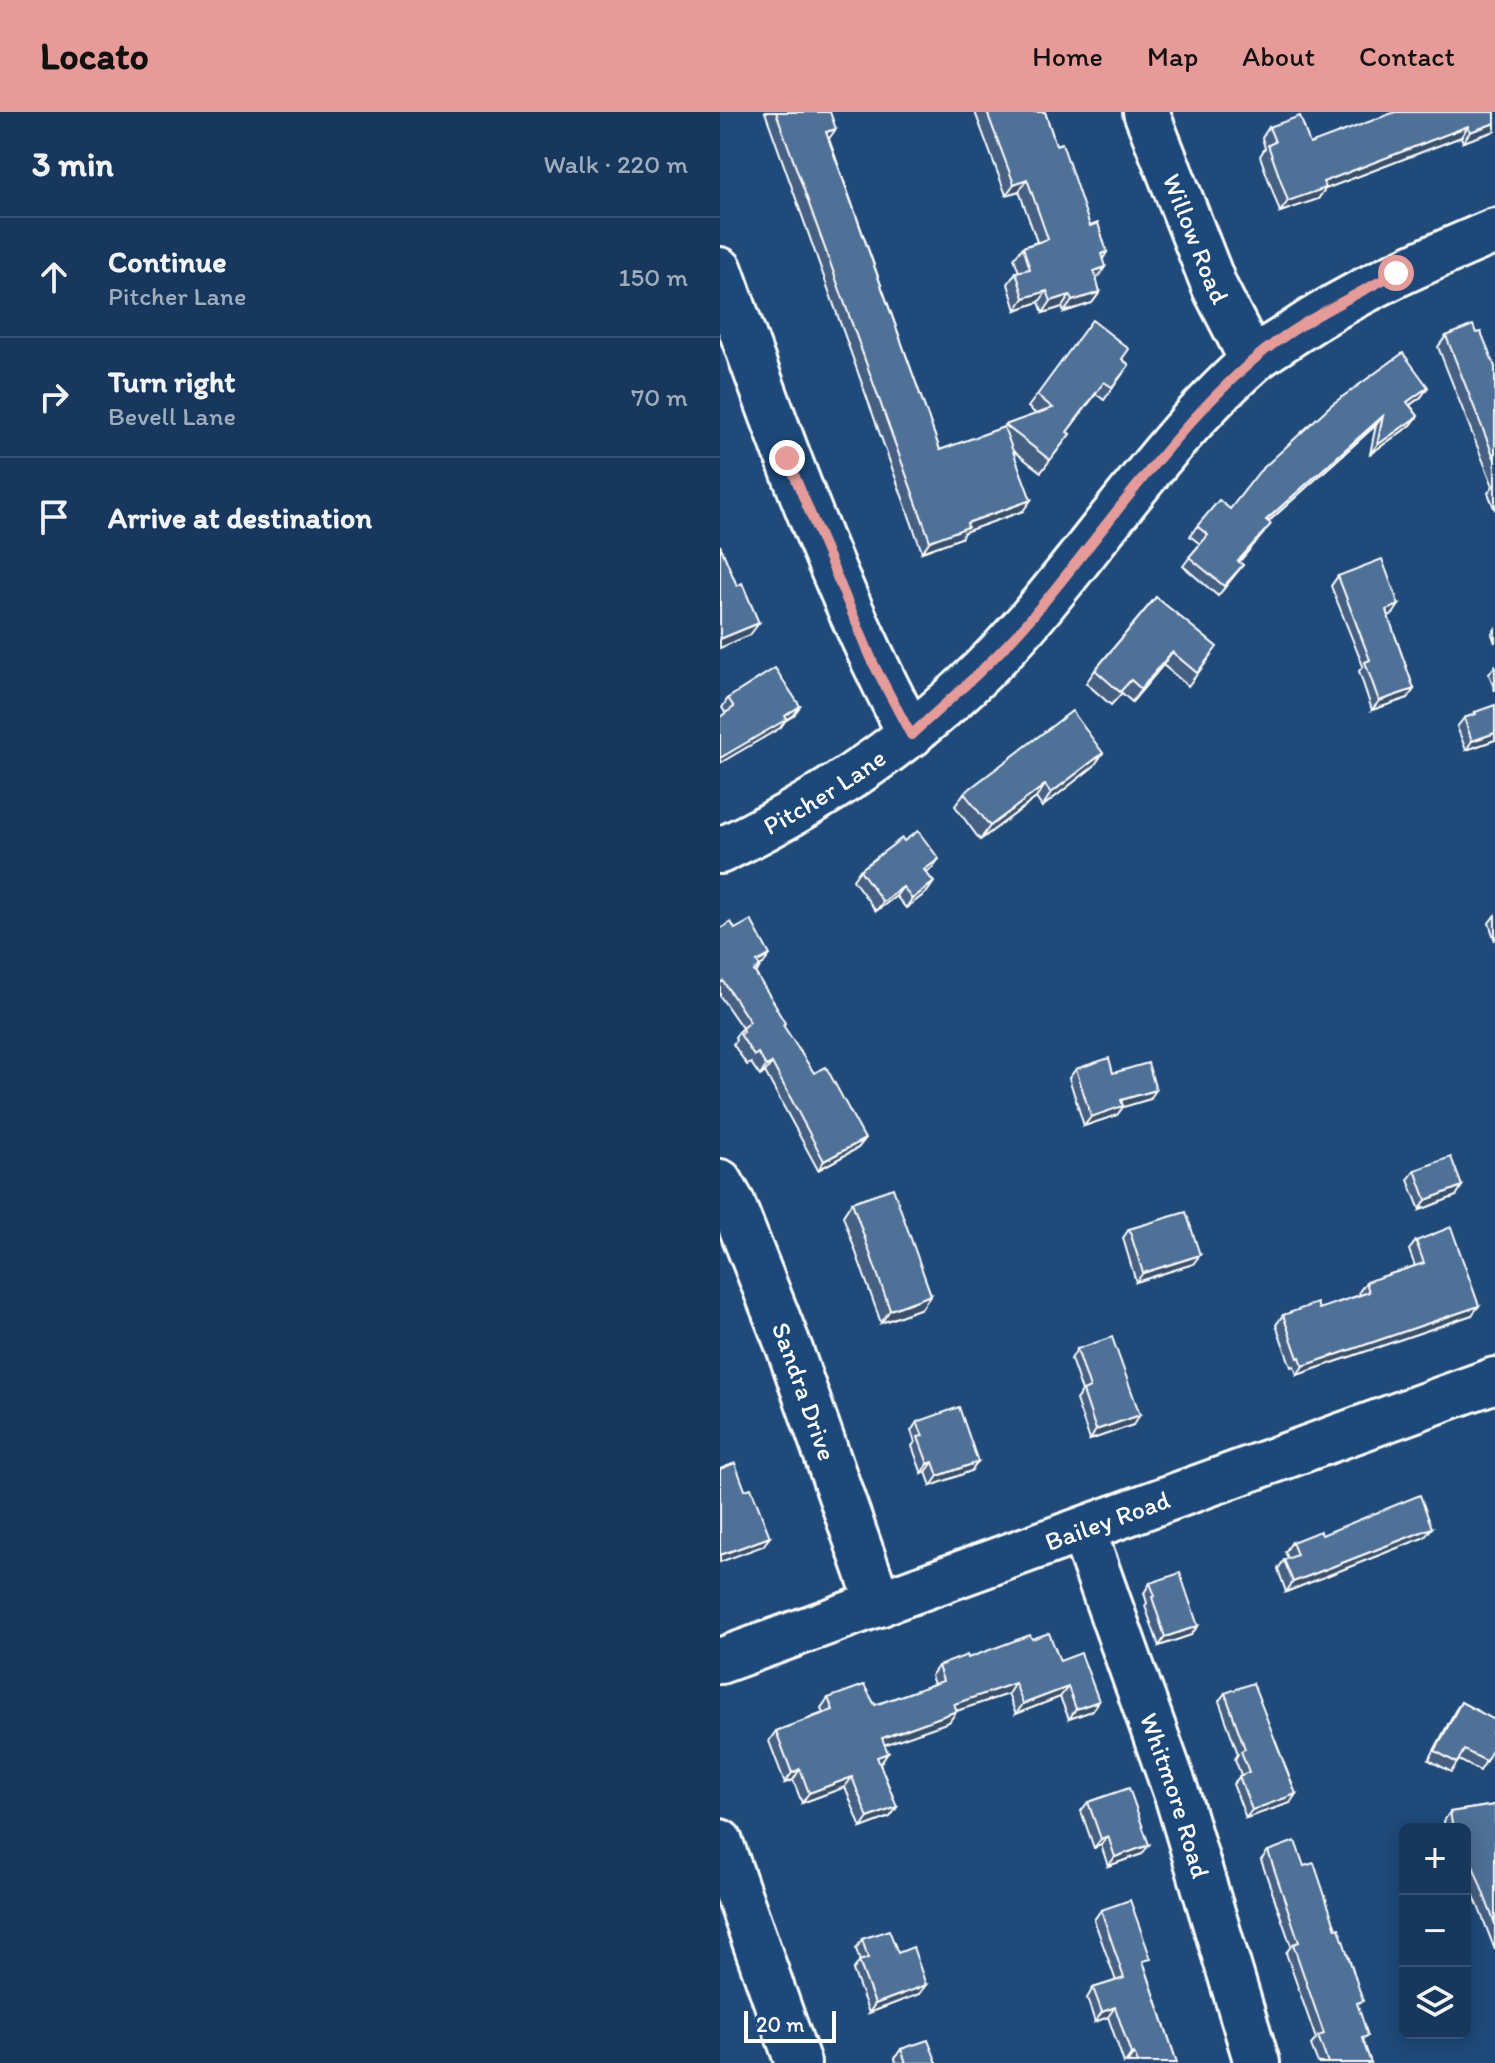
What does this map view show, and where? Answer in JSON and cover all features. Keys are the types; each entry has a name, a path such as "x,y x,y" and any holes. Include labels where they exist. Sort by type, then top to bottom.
{"street":[{"name":"Willow Road","path":"1146,112 1215,288 1252,360"},
{"name":"Pitcher Lane","path":"720,851 832,790 911,735 986,666 1024,626 1189,423 1252,360 1323,312 1396,273 1495,231"},
{"path":"720,270 787,458 874,665 911,735"},
{"name":"Sandra Drive","path":"720,1182 732,1203 790,1350 879,1604"},
{"name":"Bailey Road","path":"720,1661 1495,1380"},
{"name":"Whitmore Road","path":"1083,1531 1178,1798 1257,2063"},
{"path":"720,1842 798,2063"}],"building":[{"path":"776,112 830,112 836,129 826,132 940,450 1004,427 1031,500 967,523 968,527 930,541"},
{"path":"987,112 1045,112 1056,145 1062,143 1090,226 1098,223 1107,252 1101,254 1105,267 1094,271 1100,292 1072,301 1070,295 1051,301 1047,291 1024,298 1016,272 1030,269 1023,247 1048,239 1027,179 1014,184"},
{"path":"1395,112 1495,112 1495,123 1470,132 1468,126 1323,182 1326,188 1288,201 1268,145 1275,142 1269,127 1300,116 1310,144"},
{"path":"1092,320 1129,349 1122,359 1129,365 1112,387 1104,382 1050,460 1005,425 1053,408 1037,395"},
{"path":"1473,325 1476,333 1481,332 1495,367 1495,460 1446,336"},
{"path":"1403,353 1428,387 1407,402 1418,416 1377,445 1383,416 1266,520 1271,524 1238,561 1243,565 1224,586 1189,557 1208,535 1197,526 1219,500 1230,509 1259,472 1331,405"},
{"path":"720,545 737,586 742,583 759,623 720,639"},
{"path":"1382,559 1399,605 1386,610 1414,689 1379,701 1365,662 1370,660 1338,576"},
{"path":"1156,597 1217,647 1197,673 1172,652 1141,689 1131,680 1120,692 1095,670"},
{"path":"775,668 800,706 785,716 787,719 720,758 720,717 734,707 728,698"},
{"path":"1495,705 1495,733 1472,741 1464,718"},
{"path":"1072,711 1103,753 1051,793 1045,785 990,826 964,793"},
{"path":"918,831 939,859 924,870 934,882 912,899 903,887 883,902 860,870 902,838 904,841"},
{"path":"751,920 770,955 757,962 760,967 754,971 814,1073 826,1067 865,1139 824,1161 772,1063 766,1066 758,1053 754,1056 740,1034 750,1022 723,981 720,983 720,929 731,922 735,929"},
{"path":"1109,1058 1113,1073 1148,1063 1156,1090 1121,1100 1123,1106 1091,1117 1076,1069"},
{"path":"1451,1157 1462,1186 1426,1200 1415,1170"},
{"path":"893,1188 931,1295 890,1310 852,1202"},
{"path":"1186,1212 1200,1255 1143,1273 1129,1229"},
{"path":"1451,1227 1479,1306 1303,1366 1283,1315 1317,1303 1319,1309 1369,1292 1366,1282 1424,1263 1416,1241"},
{"path":"1112,1337 1140,1415 1096,1430 1083,1391 1090,1388 1077,1349"},
{"path":"959,1407 978,1462 938,1476 933,1462 928,1464 918,1437 923,1436 917,1422"},
{"path":"735,1463 745,1490 751,1488 770,1537 720,1555 720,1469"},
{"path":"1420,1495 1432,1528 1293,1582 1284,1560 1297,1555 1292,1542 1320,1531 1322,1535"},
{"path":"1180,1573 1198,1626 1165,1637 1150,1583"},
{"path":"1049,1633 1060,1661 1081,1653 1099,1701 1076,1709 1068,1687 1023,1704 1015,1683 954,1704 957,1711 882,1738 888,1753 877,1757 897,1807 868,1818 852,1777 809,1793 800,1769 792,1773 776,1731 833,1710 828,1698 864,1685 875,1705 943,1681 938,1666 1030,1635 1032,1639"},
{"path":"1253,1683 1296,1794 1252,1810 1239,1776 1249,1772 1241,1751 1245,1749 1225,1693"},
{"path":"1461,1702 1495,1720 1492,1733 1495,1734 1495,1745 1486,1761 1464,1750 1457,1763 1435,1751"},
{"path":"1129,1788 1149,1845 1115,1857 1108,1836 1101,1839 1088,1802"},
{"path":"1495,1805 1495,1924 1471,1861 1471,1823 1452,1823 1450,1812"},
{"path":"1295,1841 1304,1866 1314,1863 1336,1929 1339,1928 1363,2001 1357,2003 1368,2036 1362,2038 1371,2063 1328,2063 1318,2036 1324,2034 1293,1944 1299,1942 1268,1851"},
{"path":"1130,1900 1151,1959 1143,1961 1177,2063 1138,2063 1134,2053 1131,2054 1115,2007 1102,2012 1093,1988 1124,1978 1101,1910"},
{"path":"889,1930 898,1953 913,1947 926,1985 875,2004 859,1961 868,1958 862,1939"},
{"path":"928,2040 937,2063 906,2063 901,2049"}],"route":[{"path":"787,458 874,665 911,735 986,666 1024,626 1189,423 1252,360 1323,312 1396,273"}]}
